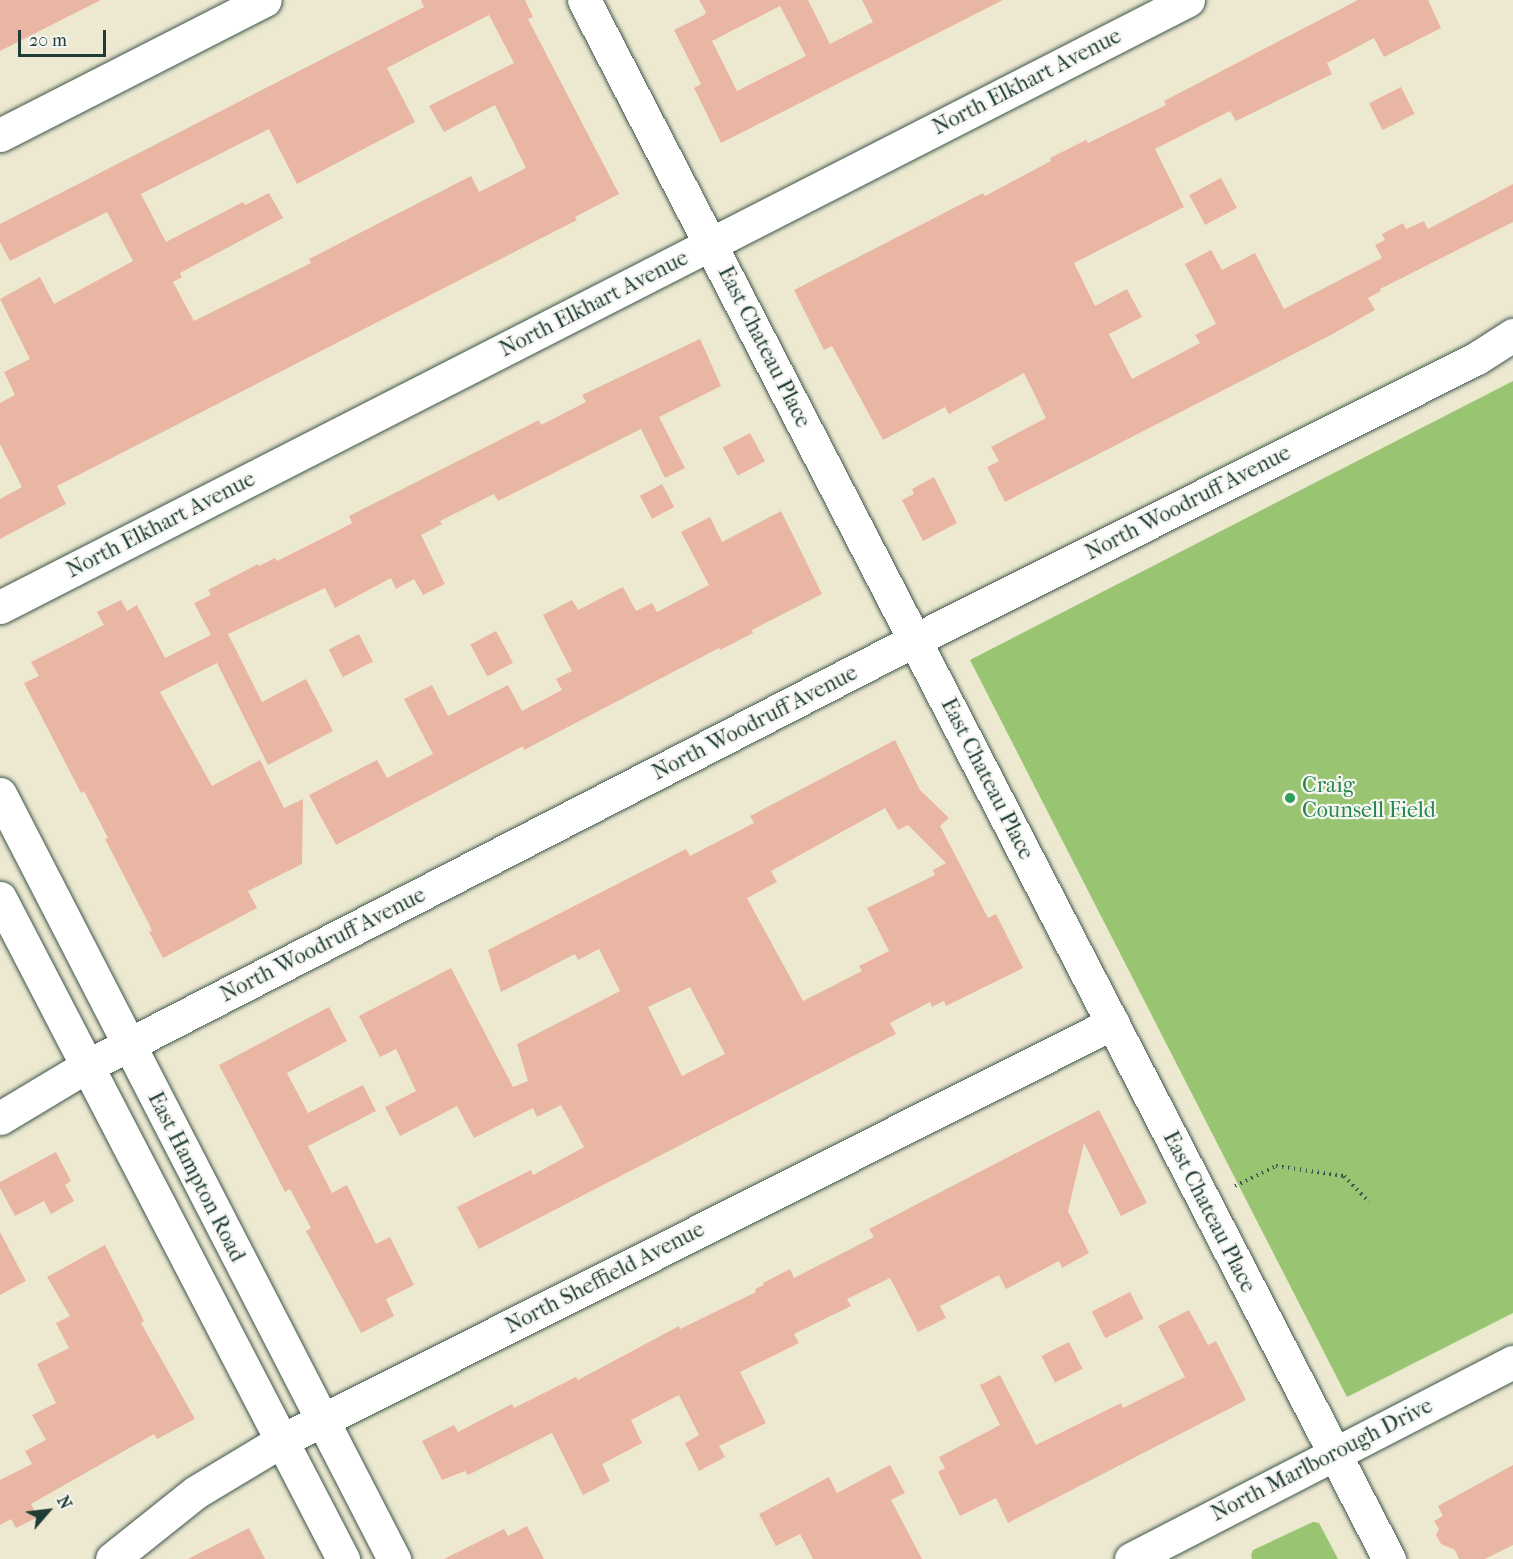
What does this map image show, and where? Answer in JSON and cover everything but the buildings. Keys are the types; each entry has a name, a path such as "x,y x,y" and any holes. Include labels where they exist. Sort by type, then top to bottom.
{"street":[{"path":"0,135 265,0"},
{"name":"East Chateau Place","path":"584,0 1113,1023 1332,1453 1389,1559"},
{"name":"North Elkhart Avenue","path":"0,607 1188,0"},
{"name":"North Woodruff Avenue","path":"0,1118 87,1066 915,640 1477,358 1513,335"},
{"name":"East Hampton Road","path":"0,794 394,1559"},
{"name":"East Hampton Road","path":"0,898 343,1559"},
{"name":"North Sheffield Avenue","path":"112,1559 196,1492 281,1441 1113,1023"},
{"name":"North Marlborough Drive","path":"1131,1559 1332,1453 1513,1362"}],"path":[{"path":"1235,1186 1276,1166 1344,1176 1369,1202"}],"green space":[{"path":"1513,381 1513,1313 1347,1397 970,660"},
{"path":"1313,1522 1319,1523 1338,1559 1252,1559 1253,1550"}],"place":[{"name":"Craig Counsell Field","path":"1290,798"}]}
